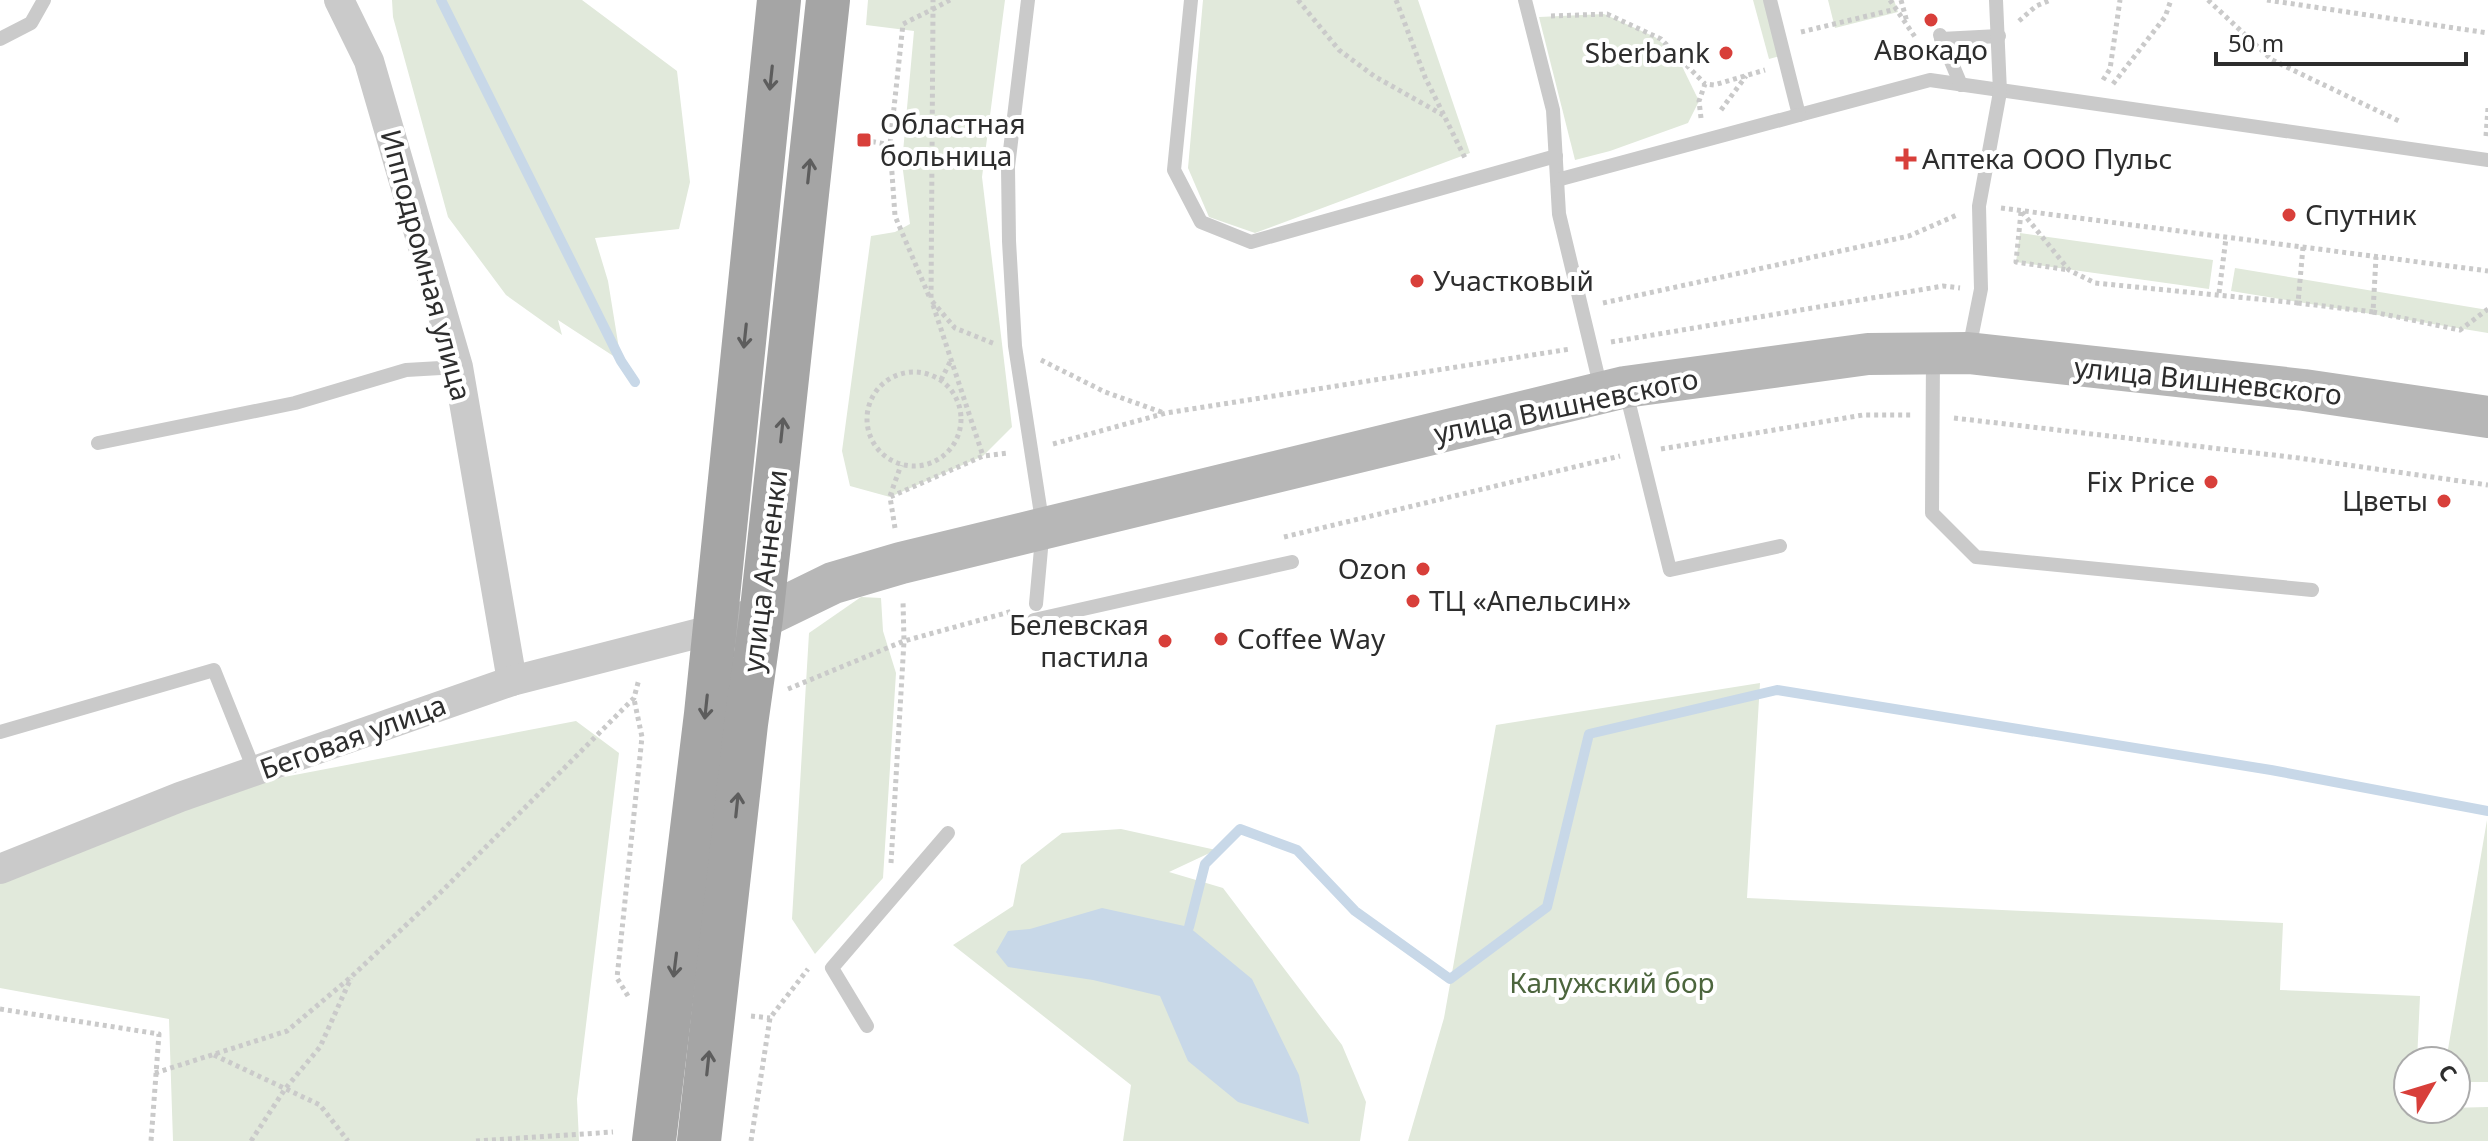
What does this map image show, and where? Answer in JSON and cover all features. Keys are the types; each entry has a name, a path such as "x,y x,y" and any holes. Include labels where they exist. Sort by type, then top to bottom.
{"main road":[{"name":"улица Анненки","path":"633,1137 715,629 779,0"},
{"name":"улица Анненки","path":"699,1141 746,724 761,618 828,0"}],"street":[{"name":"Ипподромная улица","path":"340,0 369,61 458,367 512,681"},
{"name":"улица Вишневского","path":"715,629 761,618 833,583 901,563 1614,390 1868,354 1951,353 2304,390 2488,417"},
{"name":"Беговая улица","path":"0,869 180,797 512,681 715,629"}],"lane":[{"path":"0,39 31,23 44,0"},
{"path":"1028,0 1008,167 1015,346 1043,527 1036,604"},
{"path":"1191,0 1174,170 1201,222 1251,242 1556,156"},
{"path":"1525,0 1553,110 1559,214 1593,345 1639,453 1670,570 1780,546"},
{"path":"1770,0 1799,115"},
{"path":"1996,0 2000,92 1979,206 1981,289 1951,353 1934,415 1932,513 1976,557 2312,590"},
{"path":"1961,85 1940,37 1999,36"},
{"path":"1557,180 1930,80 2488,160"},
{"path":"98,443 295,403 406,370 458,367"},
{"path":"1034,620 1292,562"},
{"path":"0,732 214,670 242,747 255,772"},
{"path":"867,1026 832,968 948,833"}],"path":[{"path":"931,300 933,0"},
{"path":"950,0 903,24 890,145 895,216 931,300 983,456"},
{"path":"1298,0 1339,50 1374,76 1444,116"},
{"path":"1396,0 1425,77 1476,178"},
{"path":"1890,0 1918,41 1930,80"},
{"path":"1901,0 1908,26"},
{"path":"1999,36 2042,2 2051,0"},
{"path":"2090,102 2110,69 2120,0"},
{"path":"2090,102 2105,93 2145,45 2165,17 2171,0"},
{"path":"2208,0 2272,60 2405,124"},
{"path":"2267,0 2488,33"},
{"path":"1789,35 1896,9"},
{"path":"1539,17 1607,14 1661,39 1705,84"},
{"path":"1719,113 1747,75"},
{"path":"1702,127 1710,120"},
{"path":"864,140 890,145"},
{"path":"1584,308 1909,236 1979,206 2488,271"},
{"path":"2021,211 2069,270"},
{"path":"2021,211 2016,262 2069,270 2095,283 2219,293 2373,312 2460,330 2488,309"},
{"path":"2219,293 2226,238"},
{"path":"2298,303 2303,247"},
{"path":"2373,312 2376,257"},
{"path":"890,497 983,456 1029,450 1166,413 1943,286 1981,289"},
{"path":"941,380 951,360"},
{"path":"910,371 926,373 941,380 953,392 960,407 961,424 957,440 934,463 917,467 901,465 874,446 867,431 871,398 880,385 910,371"},
{"path":"1277,539 1639,453 1863,415 1934,415 2488,485"},
{"path":"891,864 904,641 901,563 890,497 901,465"},
{"path":"2463,489 2464,481"},
{"path":"782,693 904,641 1036,604"},
{"path":"628,996 617,978 642,737 634,698 647,647"},
{"path":"155,1073 287,1031 351,977 441,892 634,698"},
{"path":"751,1141 770,1018 817,958"},
{"path":"251,1141 285,1089 320,1047 351,977"},
{"path":"0,1009 159,1034 151,1141"},
{"path":"749,1016 770,1018"},
{"path":"212,1054 320,1105 348,1141"},
{"path":"476,1141 633,1137"}],"green space":[{"path":"392,0 582,0 677,71 690,182 679,229 595,238 608,281 621,361 558,320 562,335 506,295 448,217 393,17"},
{"path":"868,0 1005,0 982,177 1012,427 983,456 890,497 850,486 842,451 871,236 895,232 910,224 902,163 914,31 866,25"},
{"path":"1203,0 1418,0 1470,153 1255,233 1209,217 1188,168"},
{"path":"1753,0 1765,0 1780,56 1769,59"},
{"path":"1828,0 1894,0 1898,12 1835,28"},
{"path":"1604,14 1655,37 1677,56 1699,101 1688,123 1575,160 1539,17"},
{"path":"2020,233 2213,260 2209,289 2016,262"},
{"path":"2235,268 2488,310 2488,333 2231,291"},
{"path":"861,597 881,598 883,631 896,673 883,878 815,954 792,919 809,633"},
{"name":"Калужский бор","path":"1760,683 1747,898 2283,923 2280,990 2420,996 2418,1045 2392,1045 2392,1125 2472,1125 2472,1107 2488,1107 2488,1141 1408,1141 1444,1018 1496,725"},
{"path":"576,721 619,753 577,1099 579,1141 173,1141 169,1019 0,988 0,884 180,797"},
{"path":"2487,820 2488,1082 2472,1082 2472,1045 2449,1045"},
{"path":"1121,829 1216,850 1169,872 1223,888 1342,1045 1366,1102 1360,1141 1123,1141 1131,1085 953,945 1013,906 1021,865 1062,833"}],"water":[{"path":"1102,908 1189,927 1252,979 1299,1075 1309,1124 1238,1102 1188,1061 1160,996 1093,980 1008,967 996,952 1008,931 1030,929"}],"waterway":[{"path":"441,0 621,361 635,382"},
{"path":"1189,927 1205,864 1240,829 1297,850 1355,911 1450,979 1547,907 1589,734 1777,690 2271,770 2488,811"}],"place":[{"name":"Авокадо","path":"1931,20"},
{"name":"Sberbank","path":"1726,53"},
{"name":"Областная больница","path":"864,140"},
{"name":"Аптека ООО Пульс","path":"1906,159"},
{"name":"Спутник","path":"2289,215"},
{"name":"Участковый","path":"1417,281"},
{"name":"Fix Price","path":"2211,482"},
{"name":"Цветы","path":"2444,501"},
{"name":"Ozon","path":"1423,569"},
{"name":"ТЦ «Апельсин»","path":"1413,601"},
{"name":"Coffee Way","path":"1221,639"},
{"name":"Белевская пастила","path":"1165,641"}]}
